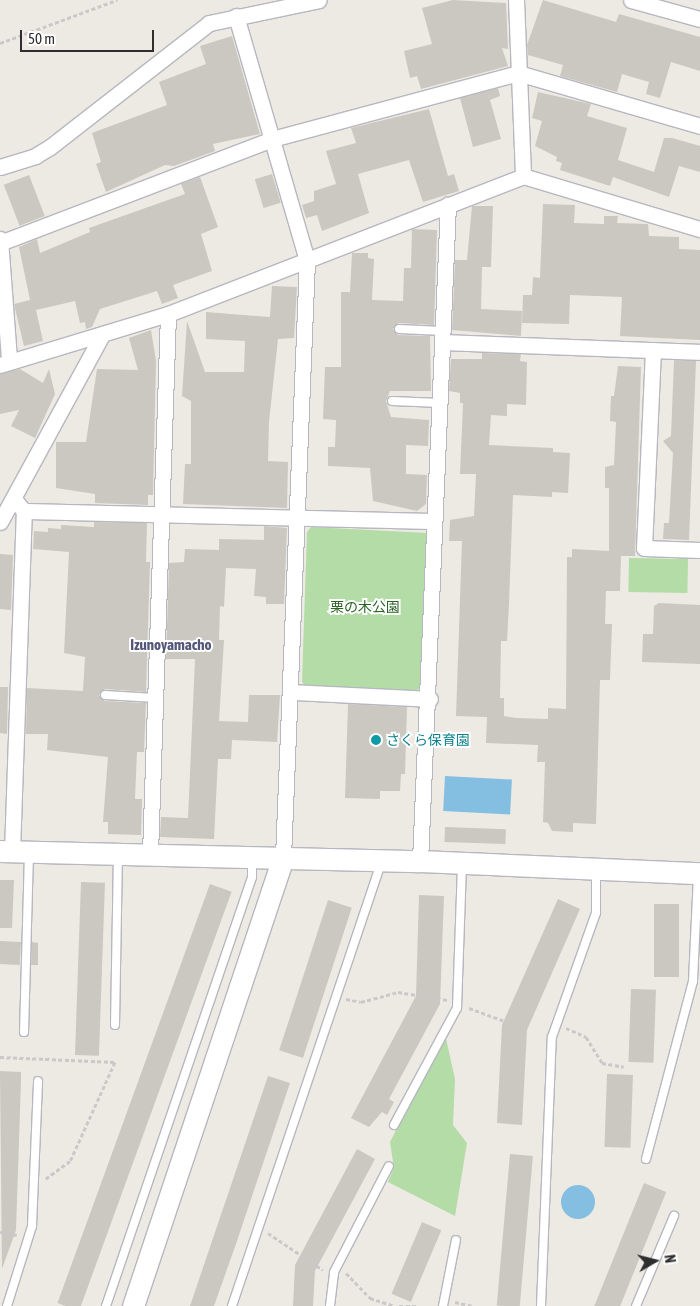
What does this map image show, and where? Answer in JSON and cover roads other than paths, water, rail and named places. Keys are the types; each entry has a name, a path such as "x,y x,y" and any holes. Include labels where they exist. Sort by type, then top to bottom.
{"street":[{"path":"0,166 50,147 202,26 236,16 319,0"},
{"path":"516,0 522,176"},
{"path":"631,0 700,19"},
{"path":"133,1306 283,858 292,692 307,260 236,16"},
{"path":"0,243 272,138 518,73 700,126"},
{"path":"0,239 4,363 168,314 522,176 700,229"},
{"path":"420,862 430,699 434,521 448,205"},
{"path":"150,854 168,314"},
{"path":"0,522 102,335"},
{"path":"443,336 700,352"},
{"path":"653,350 644,548 700,550"},
{"path":"14,499 24,511 14,851 118,852 462,863 699,873"},
{"path":"24,511 162,512 434,521"},
{"path":"292,692 430,699"}],"lane":[{"path":"400,329 443,336"},
{"path":"392,401 440,403"},
{"path":"105,695 155,698"},
{"path":"14,851 24,1032"},
{"path":"115,1025 118,852"},
{"path":"106,1306 252,877 252,857"},
{"path":"232,1306 338,997 382,861"},
{"path":"394,1125 457,1003 462,863"},
{"path":"541,1306 552,1037 596,913 596,868"},
{"path":"646,1159 693,981 699,873"},
{"path":"7,1306 32,1226 38,1081"},
{"path":"330,1306 334,1272 389,1166"},
{"path":"636,1306 674,1216"},
{"path":"443,1306 456,1240"}],"water":[{"path":"445,776 512,780 510,814 443,811"},
{"path":"578,1185 590,1190 595,1202 590,1214 578,1219 566,1214 561,1202 566,1190"}],"place":[{"name":"さくら保育園","path":"376,740"}],"district":[{"name":"Izunoyamacho","path":"171,645"}],"park label":[{"name":"栗の木公園","path":"365,607"}]}
